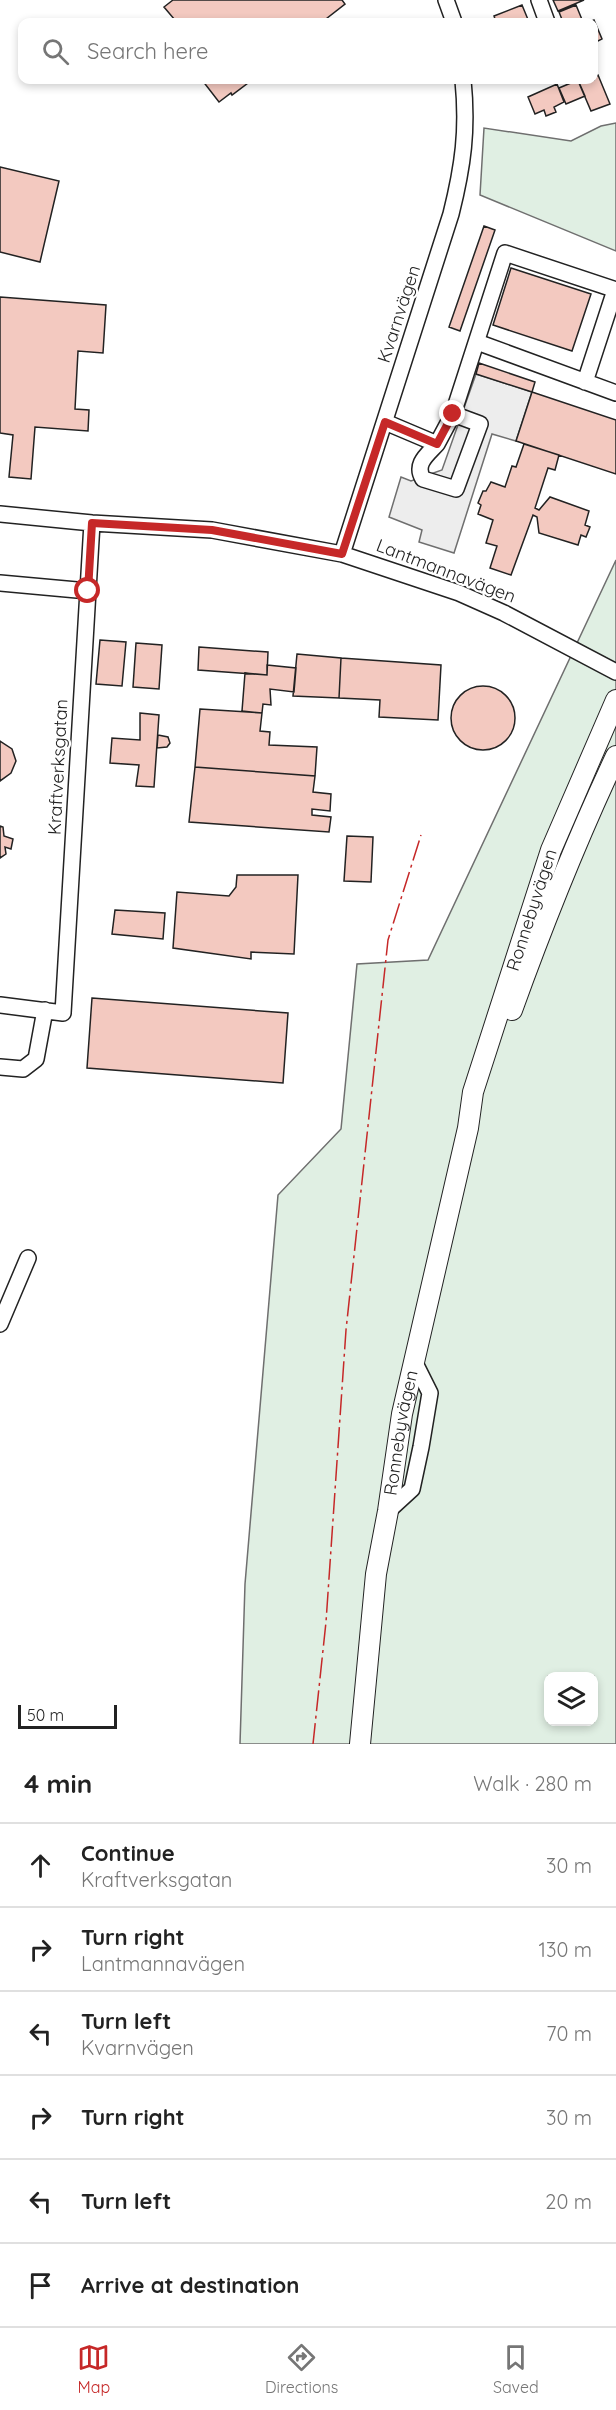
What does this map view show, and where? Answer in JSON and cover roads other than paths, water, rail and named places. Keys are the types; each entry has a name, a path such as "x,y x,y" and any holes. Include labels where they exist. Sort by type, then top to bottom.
{"main road":[{"name":"Ronnebyvägen","path":"360,1744 376,1574 402,1414 468,1128 474,1092 488,1042 551,850 616,700"},
{"name":"Ronnebyvägen","path":"468,1128 483,1096 496,1053 543,924 616,756"}],"street":[{"path":"446,0 453,18"},
{"path":"539,0 546,18"},
{"name":"Kvarnvägen","path":"342,554 451,214 462,169 465,135 463,84"},
{"path":"453,414 480,424 456,489 423,479 419,472 419,464 437,444 453,414 505,253 615,290 585,382"},
{"path":"477,342 585,382 616,391"},
{"path":"385,422 437,444"},
{"name":"Lantmannavägen","path":"0,514 92,523 212,530 342,554 459,593 495,609 616,672"},
{"name":"Kraftverksgatan","path":"45,1011 63,1013 92,523"},
{"path":"0,583 88,591"},
{"path":"0,1005 45,1011 36,1059 23,1069 0,1067"},
{"path":"0,1324 27,1258"}]}
